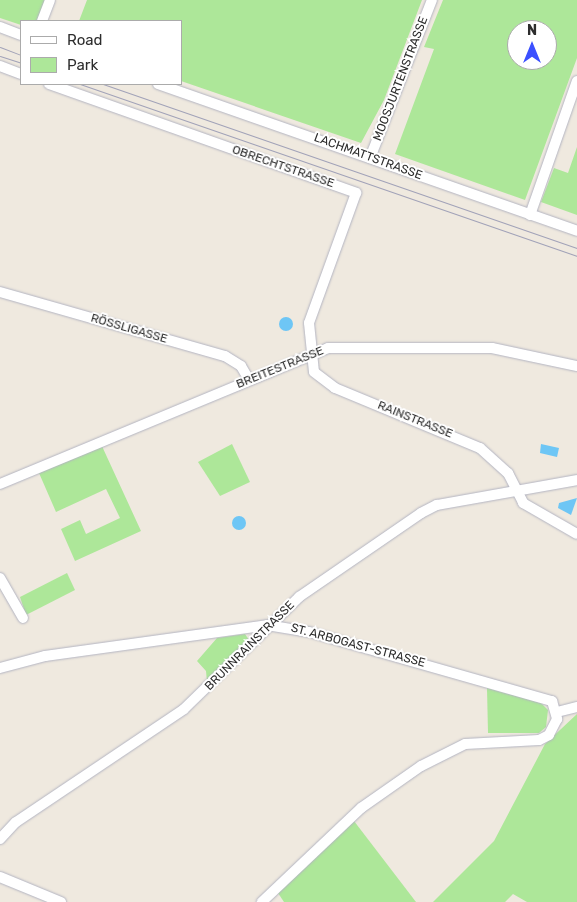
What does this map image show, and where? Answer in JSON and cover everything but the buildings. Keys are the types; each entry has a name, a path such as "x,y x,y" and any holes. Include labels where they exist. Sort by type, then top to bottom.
{"street":[{"path":"42,20 50,0"},
{"name":"MOOSJURTENSTRASSE","path":"370,158 432,0"},
{"path":"0,27 20,36"},
{"path":"0,66 20,74"},
{"path":"530,215 577,81"},
{"name":"OBRECHTSTRASSE","path":"52,85 356,192 309,323 310,355"},
{"name":"LACHMATTSTRASSE","path":"161,85 577,231"},
{"name":"RÖSSLIGASSE","path":"0,292 225,356 242,366 249,380"},
{"name":"BREITESTRASSE","path":"0,484 328,348 442,345 492,348 577,366"},
{"name":"RAINSTRASSE","path":"310,355 314,372 323,382 480,448 508,473 516,493"},
{"name":"BRUNNRAINSTRASSE","path":"0,839 16,822 184,709 267,625 299,597 420,513 436,505 516,493 577,480"},
{"path":"516,493 535,511 577,534"},
{"path":"0,578 23,618"},
{"name":"ST. ARBOGAST-STRASSE","path":"0,668 45,656 267,625 540,695 552,701 557,712"},
{"path":"262,902 360,808 421,766 465,744 539,740 555,728 557,712 577,707"},
{"path":"0,877 61,902"}],"green space":[{"path":"0,0 45,0 37,20 20,20 20,25 0,18"},
{"path":"87,0 422,0 384,100 361,143 182,81 182,20 79,20"},
{"path":"443,0 577,0 577,58 525,200 395,154 434,49 424,47"},
{"path":"577,147 577,215 541,202 554,168 568,173"},
{"path":"101,444 141,531 75,561 61,529 80,520 86,534 120,518 106,489 56,512 39,473"},
{"path":"232,444 250,482 220,496 198,462"},
{"path":"67,573 75,590 26,615 20,597"},
{"path":"245,634 249,640 207,682 206,671 197,661 217,638"},
{"path":"487,688 541,703 548,710 546,727 539,733 488,733"},
{"path":"577,714 577,902 527,902 513,894 505,902 433,902 494,841 545,744"},
{"path":"354,821 416,902 284,902 278,893"}],"water":[{"path":"283,317 289,317 293,324 289,331 283,331 279,327 279,321"},
{"path":"541,444 559,448 557,457 540,453"},
{"path":"577,498 571,515 558,508 559,503"},
{"path":"236,516 242,516 246,523 242,530 236,530 232,526 232,520"}],"tram line":[{"path":"0,47 20,55"},
{"path":"0,56 20,63"},
{"path":"83,85 577,256"},
{"path":"106,85 577,248"}]}
